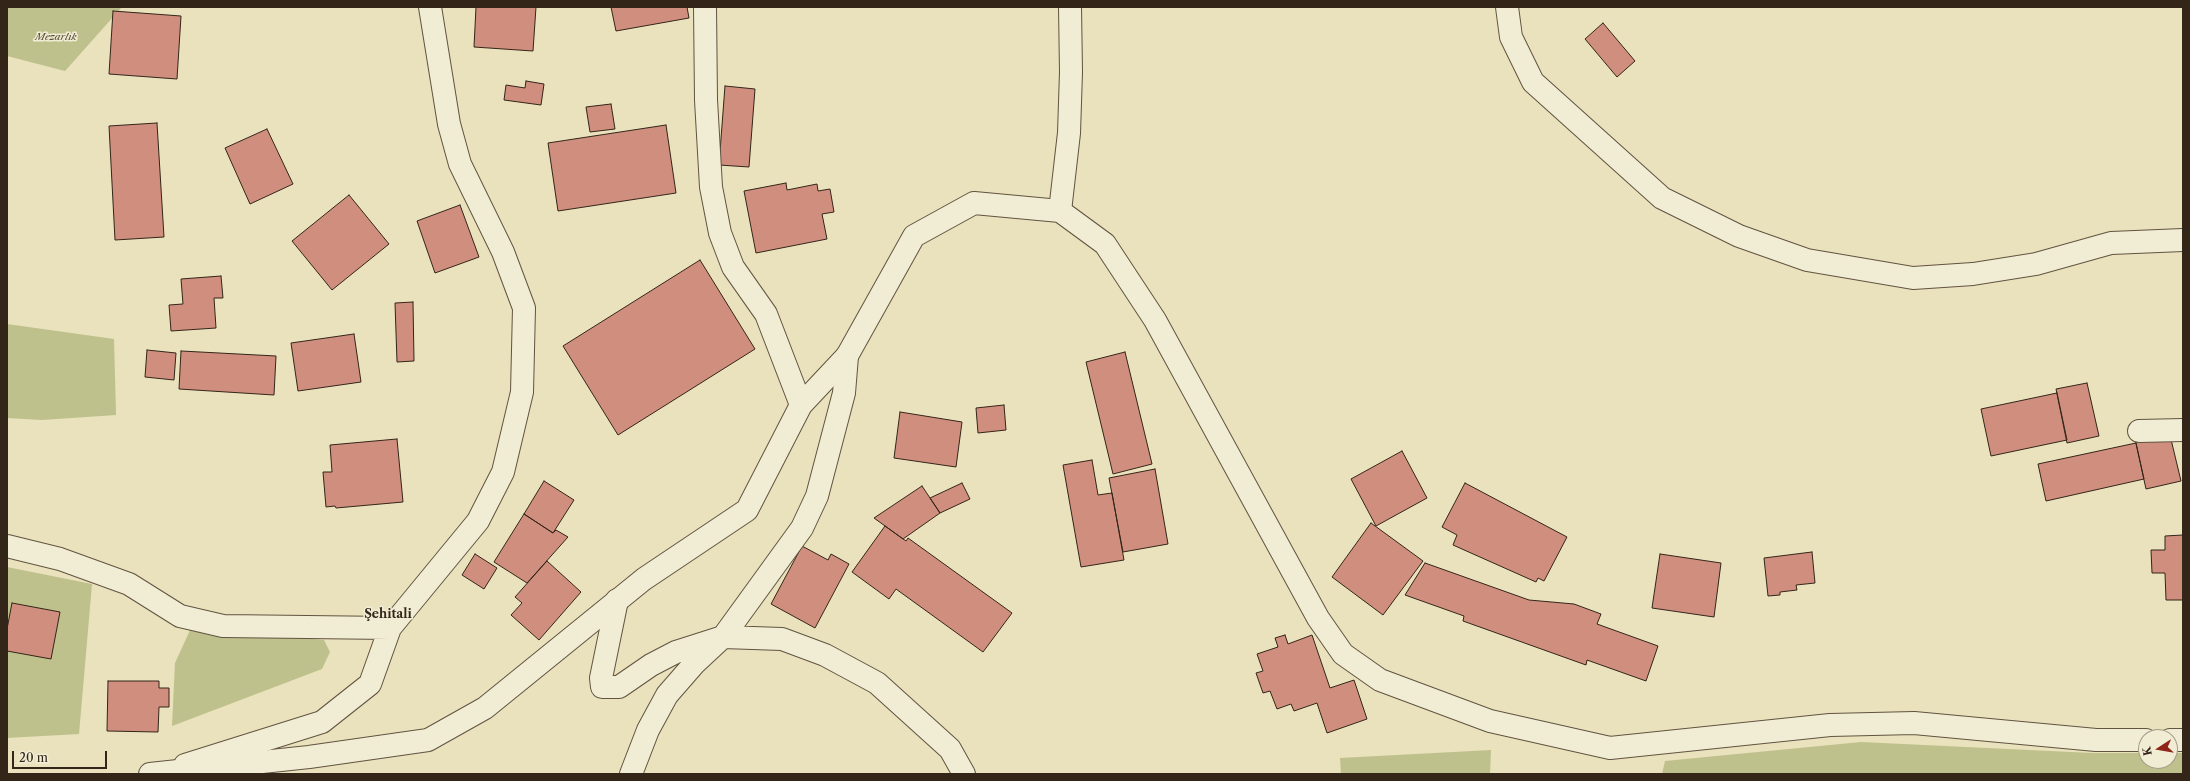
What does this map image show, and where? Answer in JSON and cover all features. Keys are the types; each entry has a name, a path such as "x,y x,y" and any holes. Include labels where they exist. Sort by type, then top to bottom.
{"street":[{"path":"154,774 322,722 370,684 390,628 478,521 503,472 522,392 524,308 503,252 460,164 449,124 430,7"},
{"path":"705,7 706,100 711,187 720,233 733,266 766,314 801,405"},
{"path":"1060,211 1069,133 1071,72 1070,7"},
{"path":"1507,7 1511,37 1533,82 1662,198 1739,236 1806,260 1913,278 1973,274 2036,264 2111,243 2183,240"},
{"path":"154,774 309,757 428,740 485,708 644,579 747,510 801,405 847,356 914,236 974,203 1060,211 1105,244 1155,320 1318,618 1342,654 1380,680 1490,721 1610,748 1830,725 1914,723 2096,740 2138,740"},
{"path":"631,774 648,730 667,695 694,664 723,637 802,528 817,496 844,393 847,356"},
{"path":"2139,431 2183,430"},
{"path":"7,546 60,559 129,584 180,616 223,626 390,628"},
{"path":"617,600 600,678 602,687 619,687 651,665 676,652 723,637 782,638 824,655 877,683 950,749 964,774"}],"green space":[{"name":"Mezarlık","path":"7,7 122,7 65,71 7,56"},
{"path":"7,324 114,339 116,415 42,420 7,418"},
{"path":"7,567 92,584 79,734 7,738"},
{"path":"191,628 324,640 330,652 322,669 172,726 175,663"},
{"path":"1861,742 2092,753 2138,753 2138,769 2178,769 2178,753 2183,753 2183,774 1662,774 1665,761"},
{"path":"1491,750 1490,774 1341,774 1340,758"}],"building":[{"path":"476,7 536,7 533,51 474,47"},
{"path":"611,7 687,7 689,18 616,31"},
{"path":"113,11 181,16 177,79 109,74"},
{"path":"1603,23 1635,61 1617,77 1585,39"},
{"path":"526,81 544,84 541,105 504,100 506,85 525,88"},
{"path":"725,86 755,89 749,167 719,165"},
{"path":"611,104 615,129 590,132 586,107"},
{"path":"157,123 164,237 115,240 109,126"},
{"path":"666,125 676,193 558,211 548,143"},
{"path":"267,129 293,184 250,204 225,148"},
{"path":"786,183 787,190 817,184 818,191 830,189 834,212 822,214 827,239 756,253 744,191"},
{"path":"349,195 389,244 332,290 292,241"},
{"path":"460,205 479,257 435,273 417,221"},
{"path":"700,260 755,349 618,435 563,346"},
{"path":"221,276 223,298 214,298 216,328 171,331 169,305 183,304 181,279"},
{"path":"413,302 414,361 397,362 395,303"},
{"path":"354,334 361,382 298,391 291,343"},
{"path":"147,350 176,353 174,380 145,377"},
{"path":"181,351 276,356 274,395 179,389"},
{"path":"1125,352 1152,464 1113,474 1086,362"},
{"path":"2087,383 2099,436 2067,443 2056,389"},
{"path":"2057,393 2067,440 1991,456 1981,409"},
{"path":"1004,405 1006,430 978,433 976,408"},
{"path":"900,412 962,422 956,467 894,458"},
{"path":"2169,431 2181,481 2146,489 2135,439"},
{"path":"397,439 403,502 336,508 335,506 326,507 323,472 332,472 330,445"},
{"path":"2136,443 2144,479 2046,501 2038,464"},
{"path":"1402,451 1427,498 1376,526 1351,479"},
{"path":"1092,460 1098,495 1112,493 1124,560 1081,567 1063,465"},
{"path":"1155,469 1168,544 1123,552 1109,478"},
{"path":"544,481 574,500 553,533 524,514"},
{"path":"962,483 970,499 940,513 930,498"},
{"path":"1465,483 1567,537 1544,581 1538,578 1536,582 1453,545 1457,535 1442,527"},
{"path":"922,486 940,513 903,539 874,518"},
{"path":"524,514 553,533 556,530 568,537 527,583 494,562"},
{"path":"1371,523 1423,561 1383,615 1332,577"},
{"path":"885,526 906,541 908,538 1012,613 983,652 896,589 889,599 852,572"},
{"path":"2183,535 2183,600 2166,600 2165,573 2152,573 2151,550 2165,550 2165,536"},
{"path":"802,546 828,560 831,554 849,564 815,628 771,604"},
{"path":"1812,552 1815,583 1796,585 1797,590 1780,592 1780,595 1768,596 1764,558"},
{"path":"475,554 497,568 484,589 462,575"},
{"path":"1660,554 1721,563 1714,617 1652,608"},
{"path":"547,561 581,592 539,640 511,615 522,603 515,597"},
{"path":"1425,563 1529,600 1574,604 1601,614 1597,624 1658,646 1646,681 1587,660 1586,665 1463,621 1464,616 1405,595"},
{"path":"12,603 60,612 51,659 7,651 7,629"},
{"path":"1285,635 1288,644 1312,635 1330,688 1354,680 1367,719 1327,733 1317,703 1294,711 1291,704 1277,709 1270,691 1263,693 1256,673 1263,671 1257,654 1278,647 1275,638"},
{"path":"108,681 159,681 159,688 169,688 169,707 159,707 158,732 107,731"}],"district":[{"name":"Şehitali","path":"388,615"}]}
